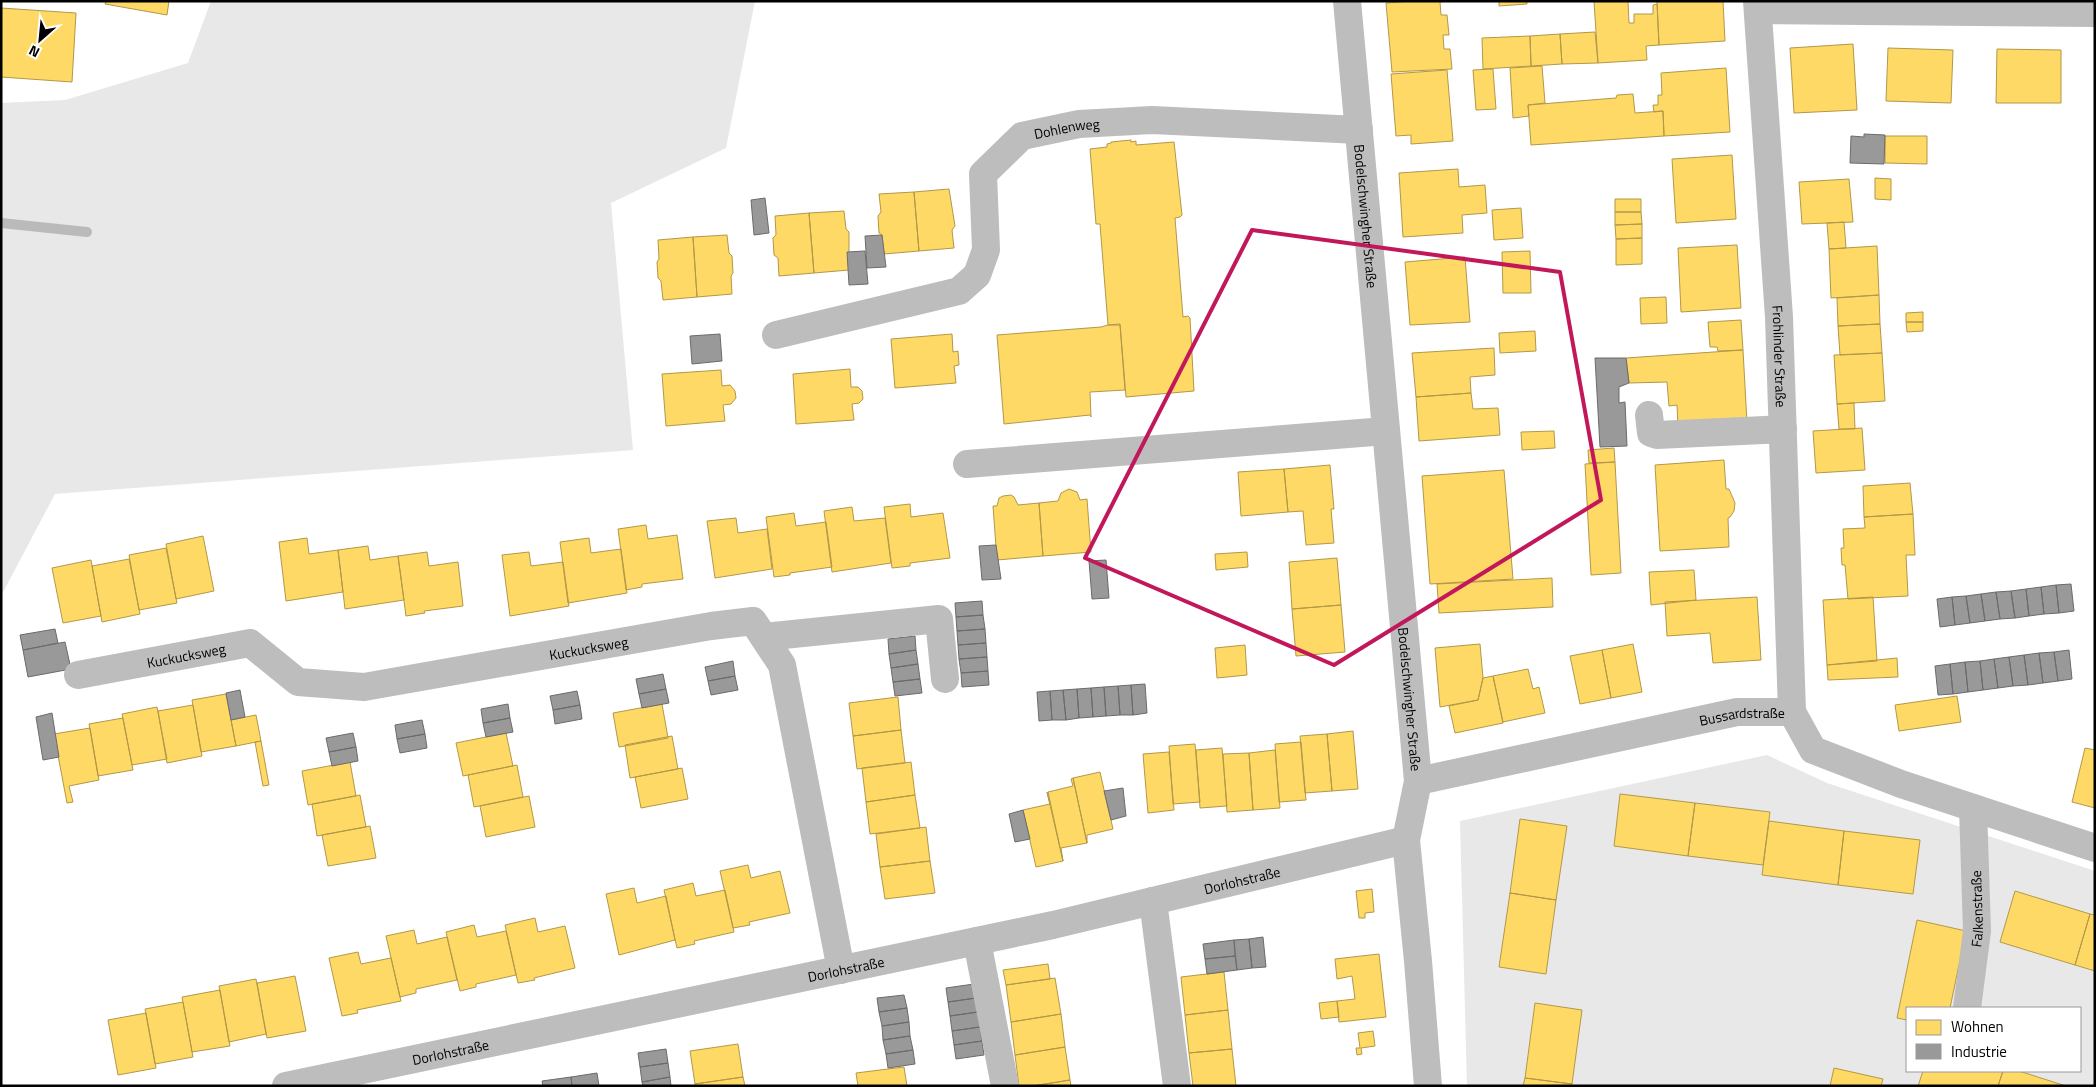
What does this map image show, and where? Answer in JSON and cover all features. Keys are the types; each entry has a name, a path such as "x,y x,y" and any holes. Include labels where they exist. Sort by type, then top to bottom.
{"street":[{"name":"Bodelschwingher Straße","path":"1347,1 1418,781 1406,840 1428,1086"},
{"path":"1758,6 2095,13"},
{"name":"Frohlinder Straße","path":"1758,6 1779,317 1792,712"},
{"name":"Dohlenweg","path":"776,335 960,291 977,275 986,250 984,174 1022,136 1078,124 1152,120 1359,130"},
{"path":"1649,415 1650,430 1657,435 1783,429"},
{"path":"967,464 1386,431"},
{"path":"764,637 939,619 945,679"},
{"name":"Kuckucksweg","path":"78,675 250,644 298,682 364,687 712,626 753,621 782,665 841,970"},
{"name":"Bussardstraße","path":"1418,781 1737,712 1792,712 1813,750 1901,784 2095,848"},
{"name":"Falkenstraße","path":"1967,1007 1977,931 1973,808"},
{"name":"Dorlohstraße","path":"286,1086 977,941 1153,902 1406,840"},
{"path":"1153,902 1177,1086"},
{"path":"977,941 1005,1086"}],"highlighted area":[{"path":"1252,230 1560,272 1601,500 1334,665 1085,558"}],"shaded area":[{"path":"211,1 755,1 726,148 611,203 633,450 55,494 1,596 1,103 65,100 188,63"},
{"path":"1767,755 1827,783 2095,871 2095,1086 1467,1086 1460,821"}],"building: Wohnen":[{"path":"106,1 169,1 167,15 105,4"},
{"path":"1444,1 1440,2 1441,15 1447,15 1449,35 1443,35 1444,49 1450,49 1452,69 1392,72 1386,3"},
{"path":"1499,1 1527,1 1527,4 1499,6"},
{"path":"1594,1 1628,1 1629,23 1634,23 1634,14 1653,14 1653,5 1657,4 1659,45 1646,46 1647,60 1598,63"},
{"path":"1657,1 1723,1 1725,41 1659,45"},
{"path":"1,8 76,13 72,82 1,77"},
{"path":"1595,32 1598,63 1562,64 1560,34"},
{"path":"1560,34 1562,64 1531,66 1530,36"},
{"path":"1530,36 1531,66 1483,69 1482,38"},
{"path":"1853,44 1857,110 1794,113 1790,48"},
{"path":"1888,48 1953,50 1951,103 1886,101"},
{"path":"1997,49 2061,50 2061,103 1996,103"},
{"path":"1542,66 1545,103 1528,105 1529,116 1513,118 1510,68"},
{"path":"1726,68 1730,132 1664,136 1663,111 1654,112 1653,105 1658,105 1658,95 1662,95 1661,73"},
{"path":"1493,69 1496,109 1476,110 1473,70"},
{"path":"1447,70 1453,141 1411,144 1411,135 1396,136 1391,74"},
{"path":"1633,94 1635,113 1663,111 1664,136 1531,145 1528,105 1616,98 1617,95"},
{"path":"1885,136 1927,136 1927,164 1885,163"},
{"path":"1131,140 1131,142 1136,141 1136,145 1174,142 1182,215 1175,218 1183,317 1188,316 1190,318 1194,391 1126,397 1120,324 1108,325 1100,224 1096,224 1090,149 1107,147 1107,144 1111,142"},
{"path":"1732,155 1736,219 1676,223 1672,159"},
{"path":"1458,169 1459,187 1485,185 1487,213 1462,215 1463,233 1403,237 1399,173"},
{"path":"1875,178 1891,179 1891,200 1875,199"},
{"path":"1849,179 1853,222 1802,224 1799,182"},
{"path":"949,189 955,226 952,230 954,248 919,251 914,192"},
{"path":"914,192 919,251 884,254 882,235 879,233 878,216 881,212 879,194"},
{"path":"1615,199 1641,199 1641,212 1615,212"},
{"path":"1521,208 1523,238 1494,240 1492,210"},
{"path":"844,211 846,229 849,232 849,270 814,273 809,213"},
{"path":"1615,212 1641,212 1642,224 1615,225"},
{"path":"809,213 814,273 779,276 778,258 774,255 775,216"},
{"path":"1844,222 1846,248 1829,249 1827,223"},
{"path":"1642,224 1642,238 1616,239 1615,225"},
{"path":"727,235 729,253 732,256 732,294 697,297 693,237"},
{"path":"693,237 697,297 663,300 661,281 658,278 658,240"},
{"path":"1642,238 1642,264 1616,265 1616,239"},
{"path":"1737,245 1741,308 1681,312 1678,248"},
{"path":"1877,246 1879,295 1831,298 1829,249"},
{"path":"1530,251 1531,293 1503,293 1502,252"},
{"path":"1465,257 1470,322 1410,325 1405,262"},
{"path":"1879,295 1880,324 1838,326 1837,298"},
{"path":"1666,297 1667,323 1641,324 1640,298"},
{"path":"1923,312 1923,322 1906,322 1906,313"},
{"path":"1741,320 1743,350 1718,351 1717,347 1710,347 1708,322"},
{"path":"1906,322 1923,322 1923,331 1907,332"},
{"path":"1880,324 1882,353 1840,355 1838,326"},
{"path":"1120,325 1125,390 1090,392 1091,417 1090,415 1004,424 997,335"},
{"path":"1535,331 1536,351 1500,353 1499,333"},
{"path":"952,334 953,352 958,351 959,365 954,366 956,383 895,388 891,339"},
{"path":"1494,348 1495,375 1470,377 1471,393 1416,397 1412,353"},
{"path":"1743,350 1747,423 1678,427 1677,405 1669,406 1667,382 1629,383 1626,358"},
{"path":"1882,353 1885,401 1837,404 1834,355"},
{"path":"850,369 851,387 858,387 862,391 863,399 859,403 852,404 854,420 796,424 793,374"},
{"path":"721,370 722,386 730,385 735,391 736,398 731,404 723,405 725,421 666,426 662,374"},
{"path":"1471,393 1473,409 1498,408 1500,435 1419,441 1416,397"},
{"path":"1854,403 1855,429 1839,429 1837,404"},
{"path":"1862,428 1865,470 1816,473 1813,431"},
{"path":"1554,431 1555,448 1522,450 1521,432"},
{"path":"1614,448 1615,462 1589,463 1588,450"},
{"path":"1724,460 1726,489 1729,489 1735,503 1734,511 1728,518 1729,547 1660,551 1655,465"},
{"path":"1615,462 1621,573 1591,575 1585,464"},
{"path":"1330,465 1334,509 1331,509 1334,543 1306,545 1303,511 1288,512 1284,469"},
{"path":"1284,469 1288,512 1241,516 1238,472"},
{"path":"1504,470 1513,579 1430,584 1422,476"},
{"path":"1910,483 1913,514 1864,517 1863,486"},
{"path":"1069,489 1077,492 1080,500 1087,499 1091,552 1043,556 1039,503 1058,501 1061,493"},
{"path":"1011,495 1018,505 1039,503 1043,556 997,560 993,506 997,506 999,498"},
{"path":"910,504 911,517 943,513 950,558 910,563 910,566 892,568 884,507"},
{"path":"852,507 854,521 885,518 891,563 832,572 824,511"},
{"path":"794,513 796,526 826,522 832,567 774,577 766,517"},
{"path":"1913,514 1915,555 1906,555 1908,596 1848,599 1845,565 1842,565 1841,548 1844,548 1843,529 1865,528 1864,517"},
{"path":"736,518 738,533 767,529 772,569 715,578 707,521"},
{"path":"646,525 648,539 677,535 683,579 642,584 642,587 626,590 618,529"},
{"path":"203,536 214,591 176,599 166,544"},
{"path":"307,538 309,554 338,550 343,592 286,601 279,542"},
{"path":"589,538 591,553 621,549 627,593 568,603 560,542"},
{"path":"368,546 370,560 398,556 404,600 345,609 338,550"},
{"path":"166,548 177,603 139,610 129,555"},
{"path":"427,552 429,566 458,562 463,606 424,611 425,613 406,616 398,556"},
{"path":"529,552 531,566 563,562 569,606 510,616 502,555"},
{"path":"1247,552 1248,567 1216,570 1215,554"},
{"path":"1337,558 1341,605 1292,609 1289,562"},
{"path":"129,559 140,614 102,622 92,566"},
{"path":"91,560 101,616 63,623 52,568"},
{"path":"1694,570 1696,600 1651,605 1649,572"},
{"path":"1552,578 1553,607 1439,613 1437,584"},
{"path":"1757,597 1761,660 1713,663 1710,633 1667,636 1665,602"},
{"path":"1873,597 1877,661 1827,665 1823,600"},
{"path":"1341,605 1345,652 1296,656 1292,609"},
{"path":"1480,644 1483,678 1478,700 1440,707 1435,648"},
{"path":"1633,644 1642,692 1611,698 1602,650"},
{"path":"1245,645 1247,675 1217,678 1215,648"},
{"path":"1602,650 1611,698 1580,704 1570,656"},
{"path":"1897,658 1898,677 1828,680 1827,665"},
{"path":"1528,669 1533,689 1539,687 1545,713 1503,722 1493,676"},
{"path":"1493,676 1503,723 1455,733 1449,706 1478,700 1483,678"},
{"path":"226,694 236,746 201,752 192,700"},
{"path":"1957,696 1961,722 1899,731 1895,705"},
{"path":"898,697 901,730 853,736 849,703"},
{"path":"662,704 668,738 619,747 613,713"},
{"path":"193,705 202,756 167,763 158,711"},
{"path":"157,707 167,759 132,765 122,714"},
{"path":"256,715 261,741 236,746 231,720"},
{"path":"123,718 133,770 98,776 89,724"},
{"path":"90,728 99,780 69,786 73,802 67,803 54,734"},
{"path":"901,730 905,763 857,769 853,736"},
{"path":"1353,731 1358,789 1332,791 1327,734"},
{"path":"506,733 513,766 463,776 456,743"},
{"path":"1327,734 1332,791 1305,793 1300,736"},
{"path":"672,736 678,769 630,778 625,745"},
{"path":"261,741 269,785 263,786 255,742"},
{"path":"1301,742 1306,800 1279,802 1275,744"},
{"path":"1195,744 1200,802 1173,804 1169,746"},
{"path":"1222,748 1227,806 1200,808 1196,750"},
{"path":"2085,748 2095,750 2095,808 2072,802"},
{"path":"1275,750 1280,808 1253,810 1249,753"},
{"path":"1169,752 1174,810 1148,813 1143,754"},
{"path":"1249,753 1253,810 1227,812 1223,754"},
{"path":"350,762 356,796 308,805 302,771"},
{"path":"911,762 915,795 866,802 862,768"},
{"path":"517,765 523,797 474,807 468,775"},
{"path":"682,768 688,799 641,808 635,777"},
{"path":"1100,772 1113,829 1087,835 1087,843 1073,778"},
{"path":"1073,778 1087,843 1061,848 1063,861 1048,792 1073,786 1071,779"},
{"path":"1620,794 1695,803 1688,856 1614,846"},
{"path":"360,795 366,827 317,836 312,804"},
{"path":"915,795 920,828 870,834 866,802"},
{"path":"529,796 535,827 486,837 480,806"},
{"path":"1695,803 1770,812 1763,865 1688,856"},
{"path":"1050,804 1063,861 1036,867 1023,810"},
{"path":"1520,819 1567,826 1556,900 1510,893"},
{"path":"1769,821 1844,831 1838,885 1762,875"},
{"path":"370,826 376,858 328,866 322,835"},
{"path":"926,827 930,861 880,867 876,834"},
{"path":"1844,831 1920,840 1913,894 1838,885"},
{"path":"930,861 935,893 885,899 880,867"},
{"path":"748,865 751,878 780,871 790,913 749,922 750,925 733,928 720,871"},
{"path":"693,883 696,896 725,890 734,932 694,941 695,944 677,948 664,890"},
{"path":"634,888 637,903 666,896 675,940 619,955 606,894"},
{"path":"1372,889 1374,912 1365,913 1365,918 1359,918 1356,891"},
{"path":"2015,891 2090,914 2075,965 2000,942"},
{"path":"1510,893 1556,900 1546,974 1499,967"},
{"path":"2090,914 2095,915 2095,971 2075,965"},
{"path":"535,918 538,932 565,926 575,968 518,983 505,925"},
{"path":"1917,920 1966,931 1950,1007 1906,1007 1906,1020 1897,1018"},
{"path":"474,925 477,937 506,931 516,975 476,984 476,987 460,991 446,932"},
{"path":"414,930 417,944 447,937 457,980 416,989 416,993 400,997 386,936"},
{"path":"358,952 361,964 391,958 401,1001 357,1010 358,1013 342,1016 329,958"},
{"path":"1379,954 1386,1017 1339,1022 1337,1001 1355,999 1352,976 1337,979 1335,959"},
{"path":"1048,964 1050,979 1006,985 1003,970"},
{"path":"1224,972 1228,1010 1185,1015 1181,977"},
{"path":"295,976 306,1031 267,1038 257,983"},
{"path":"1055,978 1061,1014 1011,1022 1006,985"},
{"path":"256,979 266,1034 229,1042 219,986"},
{"path":"220,990 230,1046 192,1052 182,997"},
{"path":"1337,1001 1339,1017 1321,1019 1319,1003"},
{"path":"183,1002 193,1057 155,1064 145,1009"},
{"path":"1535,1003 1582,1010 1572,1084 1525,1078"},
{"path":"1228,1010 1232,1049 1189,1053 1185,1015"},
{"path":"146,1013 156,1068 118,1075 108,1020"},
{"path":"1061,1014 1065,1047 1015,1055 1011,1022"},
{"path":"1373,1031 1375,1046 1361,1048 1362,1054 1357,1055 1356,1048 1360,1048 1358,1033"},
{"path":"738,1044 743,1077 695,1084 690,1051"},
{"path":"1065,1047 1070,1080 1033,1086 1019,1086 1015,1055"},
{"path":"1232,1049 1236,1086 1193,1086 1189,1053"},
{"path":"904,1067 907,1086 858,1086 856,1073"},
{"path":"1834,1068 1883,1079 1881,1086 1830,1086"},
{"path":"1923,1072 2003,1072 1998,1086 1918,1086"},
{"path":"2003,1072 2022,1072 2066,1086 1998,1086"},
{"path":"743,1077 745,1086 696,1086 695,1084"},
{"path":"1525,1078 1572,1084 1571,1086 1523,1086"},
{"path":"1070,1080 1071,1086 1033,1086"}],"building: Industrie":[{"path":"1864,134 1885,135 1884,164 1850,163 1851,136 1864,137"},
{"path":"765,198 769,233 754,235 751,200"},
{"path":"882,235 886,267 867,268 865,236"},
{"path":"865,251 868,284 849,285 847,252"},
{"path":"720,334 722,361 692,364 690,336"},
{"path":"1595,358 1626,358 1629,383 1619,387 1619,403 1625,402 1627,446 1600,447"},
{"path":"996,545 1001,579 982,580 979,546"},
{"path":"1106,560 1109,598 1092,599 1089,561"},
{"path":"2071,584 2074,611 2059,613 2056,585"},
{"path":"2056,585 2059,613 2044,614 2041,587"},
{"path":"2041,587 2044,614 2029,616 2026,589"},
{"path":"2026,589 2029,616 2015,618 2011,591"},
{"path":"2011,591 2015,618 2000,619 1996,592"},
{"path":"1996,592 2000,619 1985,621 1981,594"},
{"path":"1981,594 1985,621 1970,623 1966,596"},
{"path":"1966,596 1970,623 1955,625 1952,597"},
{"path":"1952,597 1955,625 1940,627 1937,599"},
{"path":"982,601 983,615 956,617 955,603"},
{"path":"983,615 985,629 957,631 956,617"},
{"path":"55,629 58,643 23,650 20,635"},
{"path":"985,629 986,643 958,645 957,631"},
{"path":"915,636 916,650 889,654 888,639"},
{"path":"65,642 71,669 28,677 23,650"},
{"path":"986,643 987,657 959,659 958,645"},
{"path":"916,650 918,664 891,668 889,654"},
{"path":"2069,650 2072,679 2058,681 2054,652"},
{"path":"2054,652 2058,681 2043,683 2039,653"},
{"path":"2039,653 2043,683 2028,685 2024,655"},
{"path":"2024,655 2028,685 2013,686 2009,657"},
{"path":"987,657 988,671 961,673 959,659"},
{"path":"2009,657 2013,686 1998,688 1994,659"},
{"path":"1994,659 1998,688 1983,690 1980,661"},
{"path":"733,661 735,676 708,681 705,667"},
{"path":"1980,661 1983,690 1968,692 1965,662"},
{"path":"1965,662 1968,692 1953,694 1950,664"},
{"path":"918,664 920,679 893,682 891,668"},
{"path":"1950,664 1953,694 1938,695 1935,666"},
{"path":"988,671 989,685 962,687 961,673"},
{"path":"663,674 666,689 639,694 636,679"},
{"path":"735,676 738,690 711,695 708,681"},
{"path":"920,679 922,693 895,696 893,682"},
{"path":"1145,684 1147,713 1133,715 1131,685"},
{"path":"1131,685 1133,715 1120,715 1118,686"},
{"path":"1118,686 1120,715 1106,716 1104,687"},
{"path":"1104,687 1106,716 1093,717 1091,688"},
{"path":"1091,688 1093,717 1079,718 1077,689"},
{"path":"666,689 669,703 642,708 639,694"},
{"path":"1077,689 1079,718 1066,720 1063,690"},
{"path":"240,690 245,717 231,720 226,693"},
{"path":"1063,690 1066,720 1052,720 1050,691"},
{"path":"577,691 580,705 553,710 550,696"},
{"path":"1050,691 1052,720 1039,721 1037,692"},
{"path":"508,704 510,718 483,723 481,709"},
{"path":"580,705 582,719 555,724 553,710"},
{"path":"52,713 59,757 43,760 36,717"},
{"path":"510,718 513,732 486,737 483,723"},
{"path":"422,720 425,734 397,739 395,725"},
{"path":"353,733 356,747 329,752 326,738"},
{"path":"425,734 427,748 400,753 397,739"},
{"path":"356,747 358,761 332,766 329,752"},
{"path":"1123,788 1126,816 1111,820 1104,791"},
{"path":"1023,810 1030,839 1015,842 1009,814"},
{"path":"1263,937 1266,967 1252,968 1249,939"},
{"path":"1249,939 1252,968 1237,970 1234,940"},
{"path":"1234,940 1235,956 1205,959 1203,944"},
{"path":"1235,956 1237,970 1207,974 1205,959"},
{"path":"974,984 976,998 948,1002 946,988"},
{"path":"904,995 907,1008 879,1012 877,998"},
{"path":"976,998 978,1012 950,1016 948,1002"},
{"path":"907,1008 909,1022 882,1026 879,1012"},
{"path":"978,1012 980,1027 952,1031 950,1016"},
{"path":"909,1022 910,1036 883,1040 882,1026"},
{"path":"980,1027 982,1041 954,1045 952,1031"},
{"path":"910,1036 913,1050 886,1054 883,1040"},
{"path":"982,1041 984,1055 956,1059 954,1045"},
{"path":"666,1049 668,1063 640,1067 638,1053"},
{"path":"913,1050 915,1064 888,1068 886,1054"},
{"path":"668,1063 670,1077 642,1082 640,1067"},
{"path":"597,1073 599,1086 572,1086 571,1077"},
{"path":"571,1077 572,1086 543,1086 542,1081"},
{"path":"670,1077 671,1086 643,1086 642,1082"}],"waterway":[{"path":"1,223 87,232"}]}
